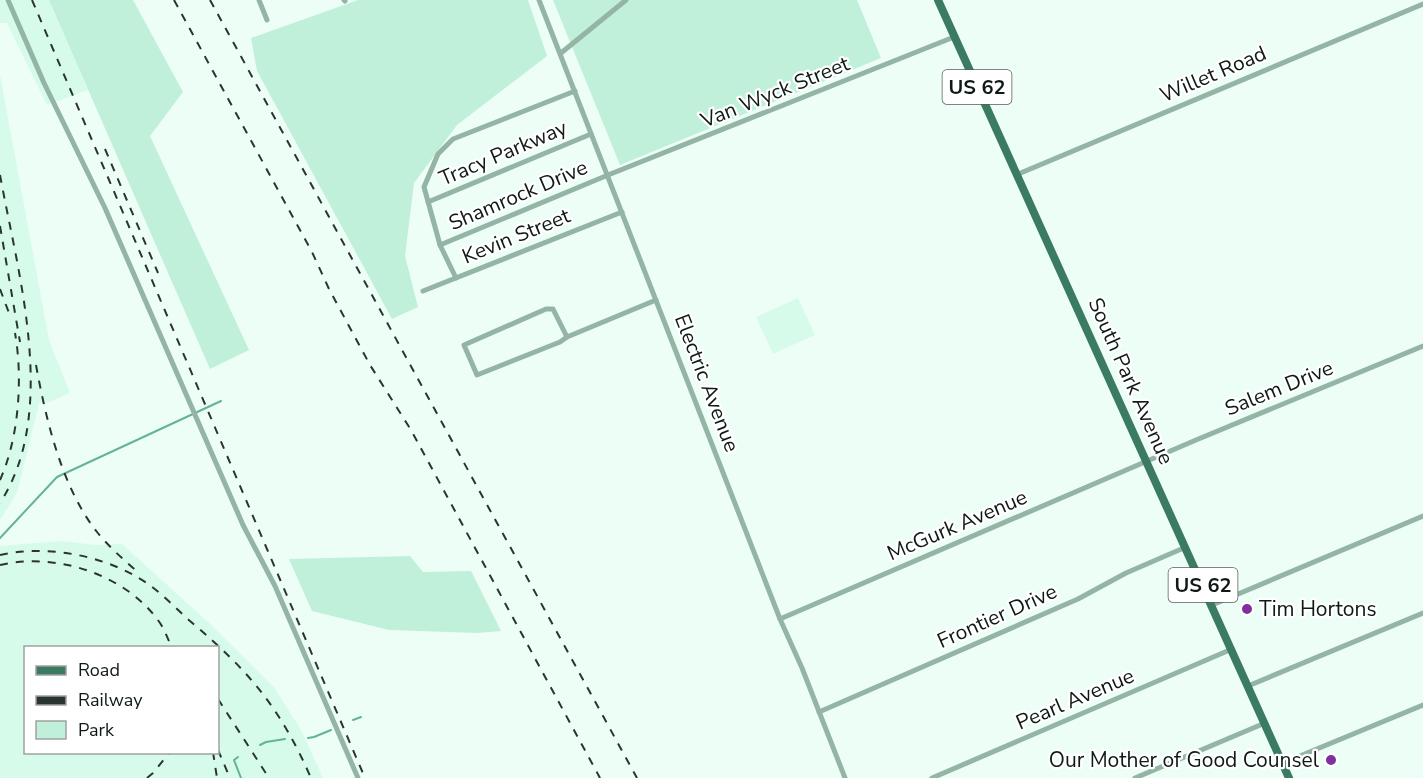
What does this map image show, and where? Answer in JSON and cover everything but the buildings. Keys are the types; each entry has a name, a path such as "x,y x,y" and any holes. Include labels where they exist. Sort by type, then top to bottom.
{"main road":[{"name":"South Park Avenue","path":"938,0 1289,778"}],"street":[{"path":"8,0 44,83 105,208 243,525 275,586 358,778"},
{"path":"259,0 267,20"},
{"name":"Electric Avenue","path":"539,0 780,619 845,778"},
{"path":"561,53 626,0"},
{"name":"Willet Road","path":"1016,175 1423,4"},
{"name":"Van Wyck Street","path":"608,175 954,37"},
{"path":"456,278 440,245 424,187 438,154 453,139 574,91"},
{"name":"Tracy Parkway","path":"428,202 591,134"},
{"name":"Shamrock Drive","path":"440,245 608,175"},
{"name":"Kevin Street","path":"423,291 622,212"},
{"path":"567,337 558,315 553,309 546,309 464,345 477,375 656,300"},
{"name":"Salem Drive","path":"1148,462 1423,346"},
{"name":"McGurk Avenue","path":"780,619 1148,462"},
{"path":"1212,605 1423,516"},
{"name":"Frontier Drive","path":"819,711 1078,599 1126,573 1186,547"},
{"path":"1248,686 1423,613"},
{"name":"Pearl Avenue","path":"932,778 1232,650"},
{"path":"1283,763 1423,705"},
{"path":"1135,778 1265,723"}],"shaded area":[{"path":"0,0 49,0 88,90 47,105 7,23 0,23"},
{"path":"0,75 49,340 70,393 39,404 17,493 0,520"},
{"path":"798,298 815,335 773,354 756,317"},
{"path":"61,541 96,545 122,544 207,621 274,687 301,730 323,778 0,778 0,546"}],"green space":[{"path":"49,0 133,0 183,92 150,136 249,350 210,369"},
{"path":"358,0 528,0 547,56 457,125 414,183 405,256 418,307 392,319 257,71 251,38"},
{"path":"553,0 857,0 881,58 620,165"},
{"path":"410,556 423,572 471,571 501,631 477,633 389,630 312,611 289,559"}],"waterway":[{"path":"0,538 57,477 221,401"},
{"path":"353,720 361,717"},
{"path":"308,738 331,730"},
{"path":"260,745 285,739"},
{"path":"238,757 234,760 241,778"}],"railway":[{"path":"32,0 365,778"},
{"path":"174,0 312,252 370,365 411,430 600,778"},
{"path":"210,0 637,778"},
{"path":"105,149 158,273"},
{"path":"0,175 23,298 29,342 31,385 27,427 18,467 0,503"},
{"path":"0,226 20,342"},
{"path":"0,289 9,313"},
{"path":"0,480 11,446 18,408 19,369 15,333"},
{"path":"36,365 50,430 74,495 97,532 140,574"},
{"path":"0,555 34,551 70,554 88,557 122,569 151,586 218,646"},
{"path":"0,565 22,562 66,565 109,580 129,591 146,606 160,623 171,646"},
{"path":"219,647 261,691 287,730 311,778"},
{"path":"219,701 269,778"},
{"path":"219,752 230,778"},
{"path":"147,778 168,754"},
{"path":"213,754 217,778"}],"place":[{"name":"Tim Hortons","path":"1247,609"},
{"name":"Our Mother of Good Counsel","path":"1331,760"}]}
